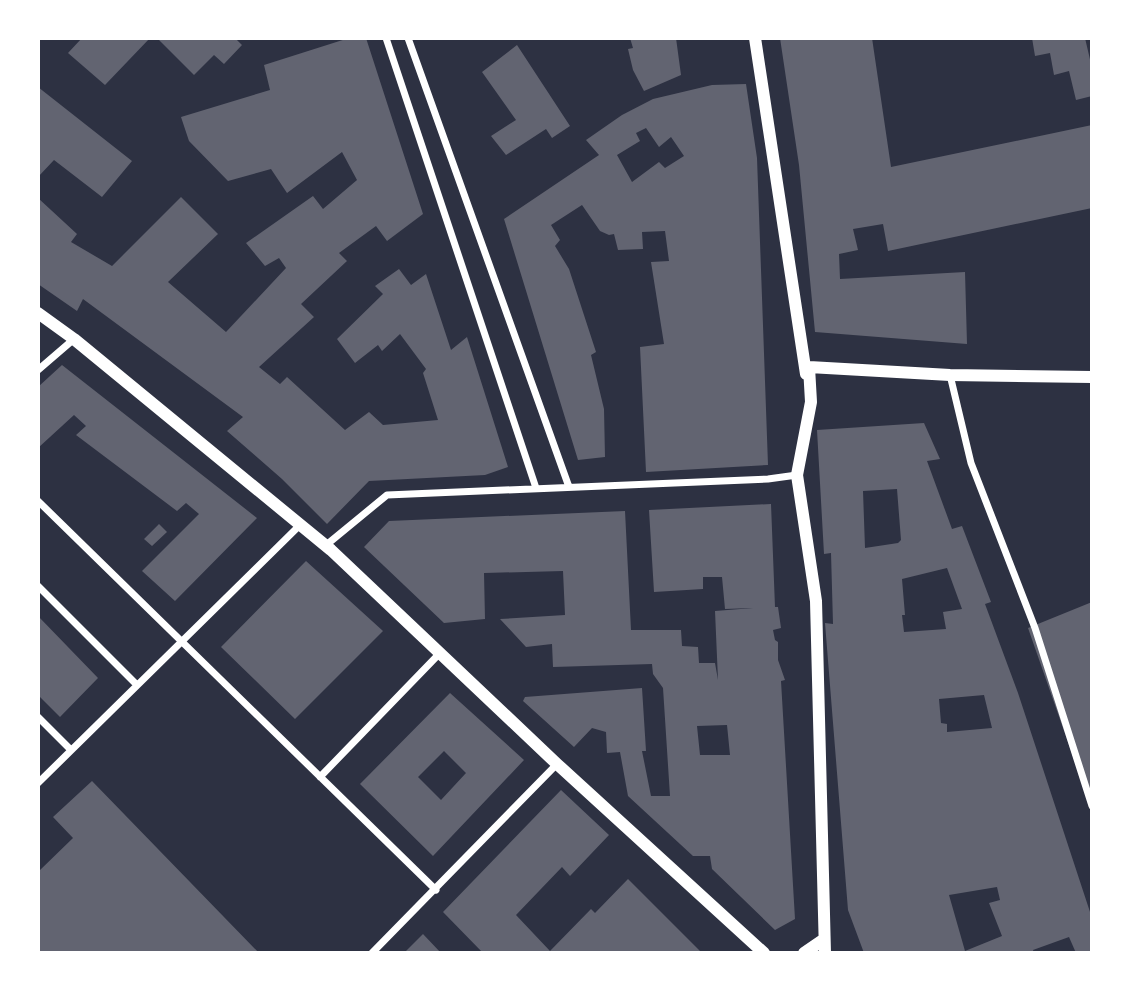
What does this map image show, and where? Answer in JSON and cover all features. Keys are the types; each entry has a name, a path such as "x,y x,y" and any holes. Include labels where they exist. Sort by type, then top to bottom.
{"street":[{"path":"386,38 536,488"},
{"path":"408,38 569,487"},
{"path":"755,38 811,402"},
{"path":"38,313 74,339 325,546 557,764 764,953"},
{"path":"38,370 74,339"},
{"path":"804,953 824,946 816,601 797,475 811,402 809,367 950,375 1091,377"},
{"path":"950,375 971,463 1035,628 1091,806"},
{"path":"325,546 387,495 768,480 797,475"},
{"path":"38,501 436,890"},
{"path":"38,783 300,525"},
{"path":"38,586 136,684"},
{"path":"320,777 440,653"},
{"path":"38,717 71,750"},
{"path":"372,953 557,764"}],"building":[{"path":"82,38 150,38 105,85 68,53"},
{"path":"157,38 235,38 242,45 224,64 214,55 194,75"},
{"path":"349,38 366,38 423,214 387,241 376,226 339,253 347,261 301,304 314,317 259,367 280,384 287,377 345,430 369,412 383,425 438,420 423,373 426,369 400,334 382,351 378,345 355,363 337,339 383,294 375,286 399,269 411,285 426,274 451,350 467,337 508,467 485,475 369,481 327,524 282,479 227,431 243,417 83,299 77,311 38,284 38,198 77,234 71,242 112,266 181,197 218,234 168,282 226,332 286,268 279,258 265,266 246,243 313,196 323,209 357,180 342,152 287,193 271,169 228,181 189,141 181,117 270,90 264,65"},
{"path":"630,38 676,38 681,75 644,91 633,70 628,49 633,48"},
{"path":"780,38 872,38 891,167 1092,125 1092,208 888,251 883,224 853,229 858,250 839,254 840,279 965,272 967,344 815,332 799,165"},
{"path":"1032,38 1085,38 1092,68 1092,96 1076,100 1069,71 1054,75 1050,53 1035,56"},
{"path":"517,45 570,126 552,138 546,129 506,155 491,136 516,120 482,72"},
{"path":"746,84 757,158 768,465 646,472 640,347 664,344 651,262 669,261 665,231 642,232 643,249 618,250 614,234 600,231 582,205 551,225 560,240 555,246 569,269 596,352 591,355 604,409 605,457 578,460 504,219 599,155 586,140 622,115 653,99 712,85","holes":["646,128 659,147 671,137 684,156 665,168 659,162 632,182 617,155 640,141 636,133"]},
{"path":"38,87 132,161 102,197 54,160 38,177"},
{"path":"62,365 257,518 175,601 142,571 199,514 186,503 177,511 76,435 86,426 74,415 38,448 38,387"},
{"path":"924,423 940,459 927,461 952,529 962,526 991,602 985,604 1018,693 1092,918 1092,953 1076,953 1069,937 1033,950 1034,953 864,953 848,910 825,623 833,624 831,553 824,554 817,430","holes":["897,489 901,540 898,543 865,548 863,491","947,568 962,609 943,612 946,629 904,632 902,579","984,695 992,728 947,732 947,724 941,723 939,699","997,887 1000,900 989,903 1002,936 965,951 949,895"]},
{"path":"771,504 775,607 778,607 781,628 773,630 778,642 778,660 785,680 781,681 795,919 775,930 712,869 710,856 693,856 628,796 620,752 607,753 606,732 592,728 574,747 523,701 525,697 642,688 646,751 642,751 651,796 670,796 663,688 653,674 652,664 553,667 552,644 526,647 500,619 565,615 563,571 484,573 485,619 444,623 364,547 389,521 625,511 631,630 681,630 682,646 698,647 699,663 715,663 718,680 715,611 753,608 725,609 722,577 703,577 703,589 654,592 649,510","holes":["727,725 730,755 700,755 697,726"]},
{"path":"159,524 167,532 152,546 144,539"},
{"path":"306,561 383,631 295,719 221,647"},
{"path":"1092,602 1092,808 1091,808 1028,628"},
{"path":"38,616 98,678 60,717 38,695"},
{"path":"450,693 524,760 433,856 360,784","holes":["444,751 466,773 441,800 418,777"]},
{"path":"92,781 259,953 38,953 38,872 73,838 53,817"},
{"path":"561,790 609,835 570,876 562,867 516,915 550,951 591,909 595,913 628,879 702,953 483,953 443,912"},
{"path":"423,934 441,953 404,953"}]}
